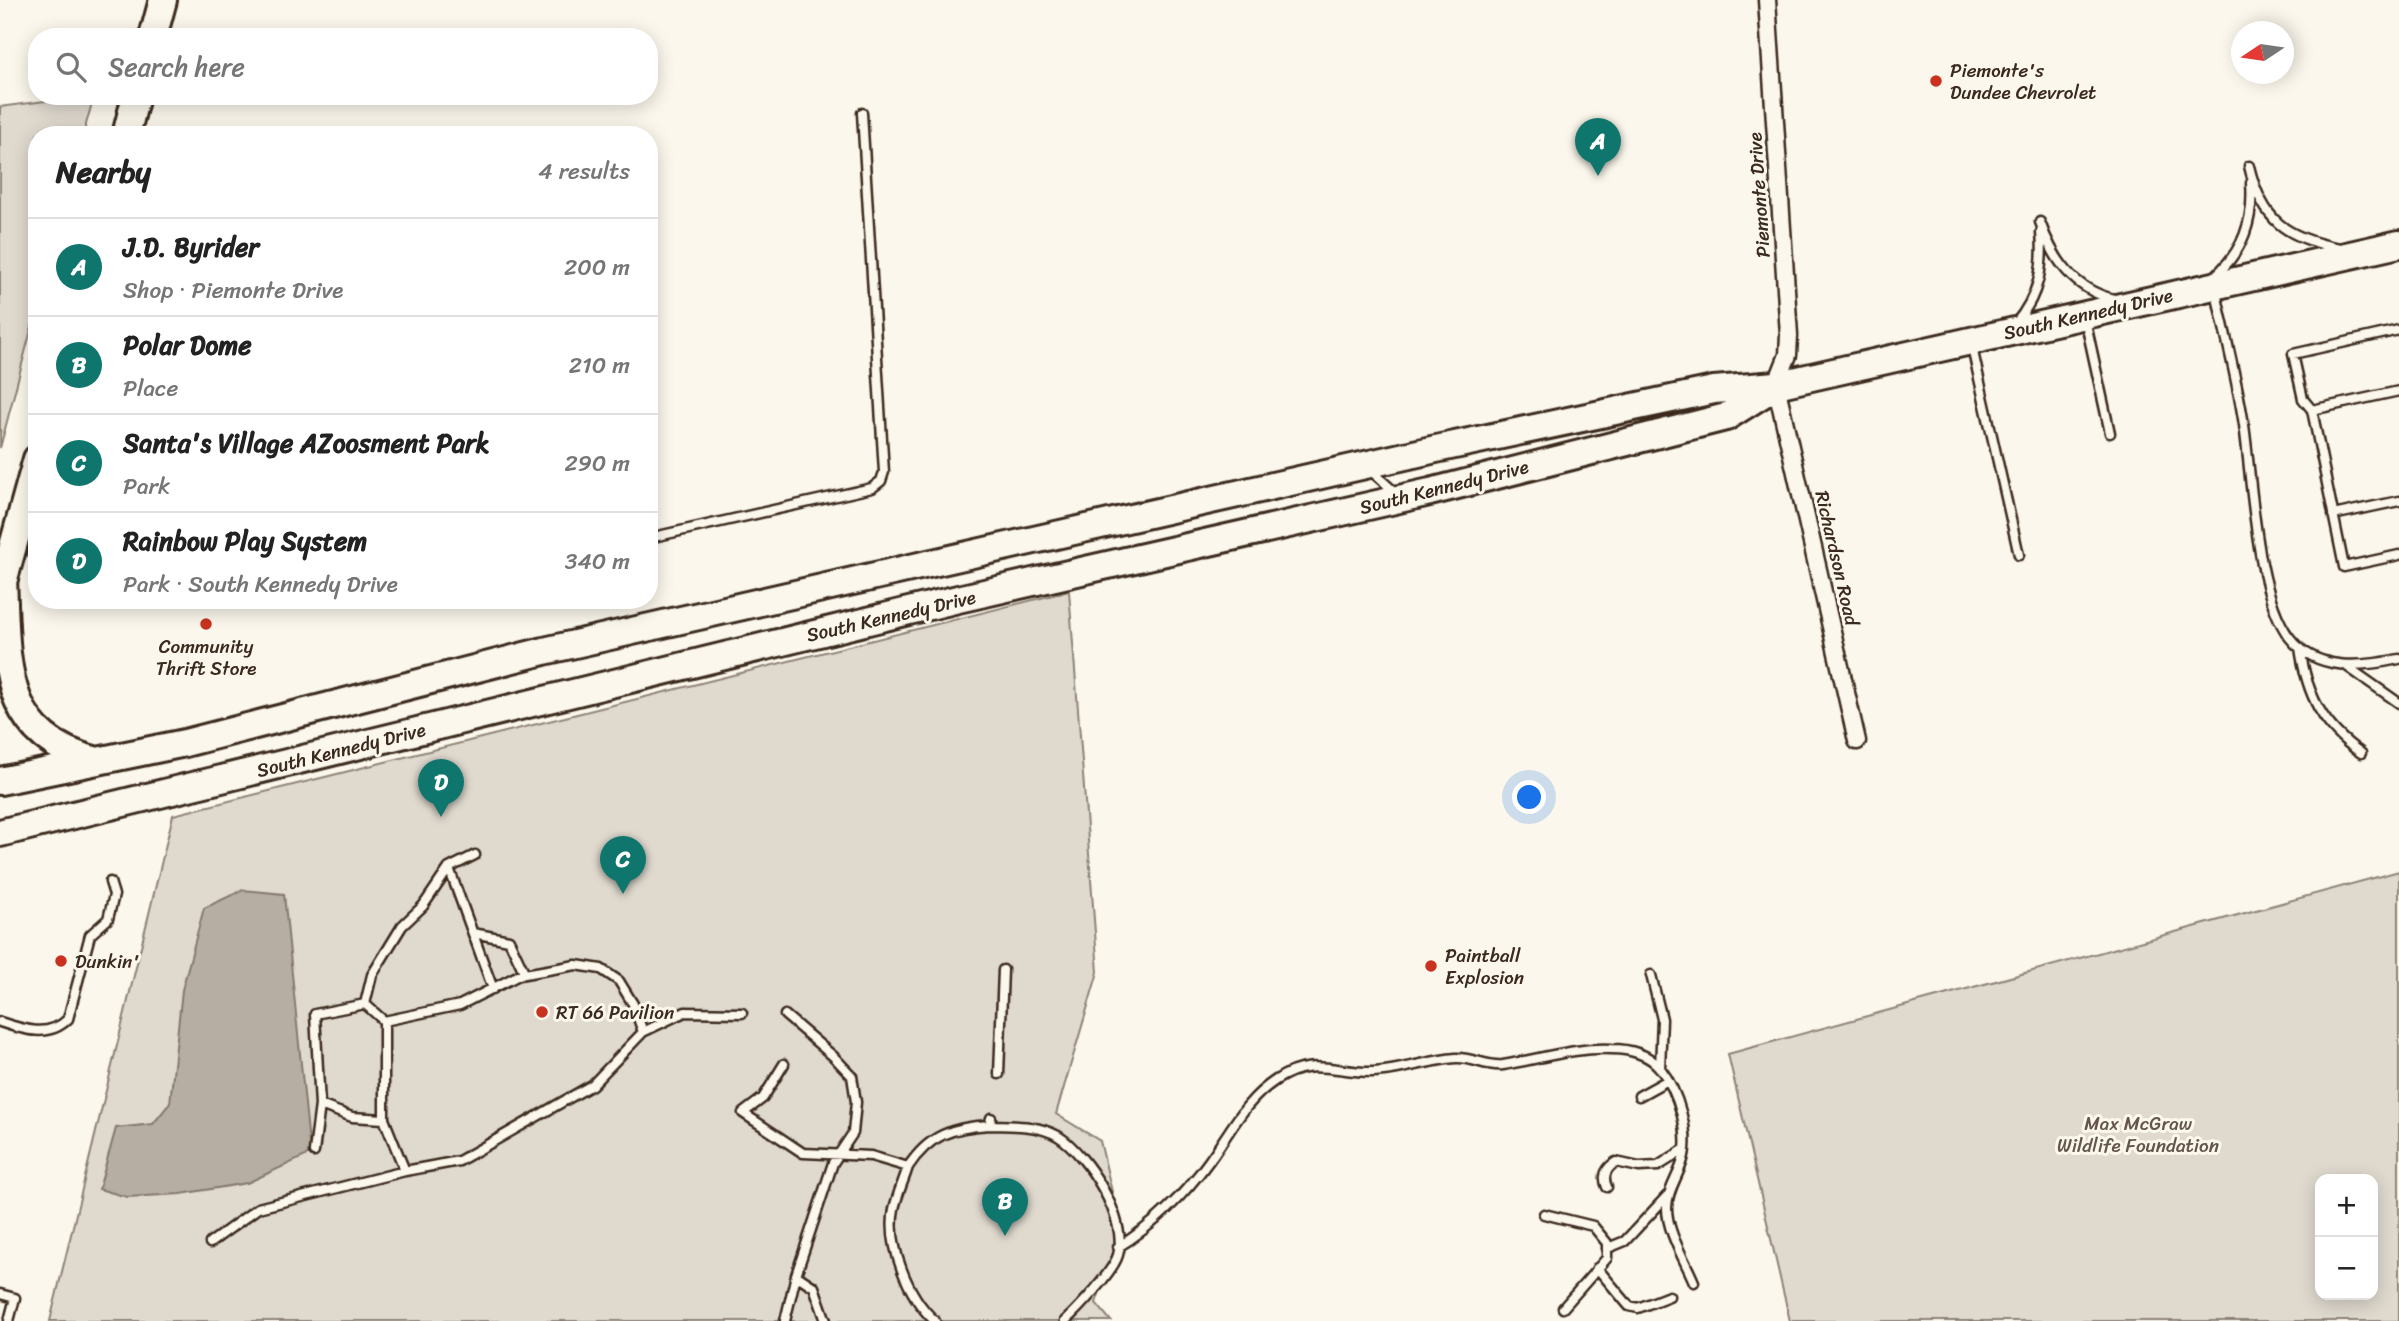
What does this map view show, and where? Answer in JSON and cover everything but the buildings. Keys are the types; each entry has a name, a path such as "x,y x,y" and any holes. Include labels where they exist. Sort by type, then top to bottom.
{"main road":[{"path":"155,28 163,0"},
{"path":"128,126 134,105"},
{"name":"South Kennedy Drive","path":"0,781 185,743 544,651 1365,466 1714,390 1776,385 2399,244"},
{"name":"South Kennedy Drive","path":"0,833 958,599 1402,499 1726,417 1776,385"},
{"path":"28,491 2,585 8,678 15,707 31,728 66,754 99,762"}],"street":[{"name":"Piemonte Drive","path":"1768,0 1789,335 1788,355 1776,385"},
{"name":"Richardson Road","path":"1776,385 1857,741"}],"lane":[{"path":"658,536 872,488 881,481 884,472 862,113"},
{"path":"2364,252 2311,243 2291,234 2274,220 2261,202 2249,166 2250,214 2242,244 2207,287 2243,422 2266,576 2280,621 2300,647 2321,661 2345,665 2399,659"},
{"path":"2005,333 2023,314 2039,283 2043,256 2040,222 2056,259 2072,278 2102,296 2140,302"},
{"path":"2084,315 2110,433"},
{"path":"2399,330 2293,354 2303,399 2312,410 2344,567 2399,555"},
{"path":"1971,340 2019,555"},
{"path":"2312,410 2399,391"},
{"path":"1365,466 1402,499"},
{"path":"2333,515 2399,501"},
{"path":"2300,647 2308,690 2317,710 2330,728 2361,753"},
{"path":"2345,665 2399,703"},
{"path":"365,1004 372,975 402,926 423,906 449,868 475,855"},
{"path":"449,868 493,989"},
{"path":"0,1022 47,1033 68,1019 90,934 107,919 114,895 110,882"},
{"path":"473,933 509,940 525,974"},
{"path":"384,1021 460,1005 525,974 576,965 601,969 619,981 633,1004 643,1032"},
{"path":"999,1074 1003,970"},
{"path":"1651,975 1662,1019 1661,1068"},
{"path":"365,1004 384,1021 384,1119 405,1171"},
{"path":"314,1152 320,1105 315,1014 365,1004"},
{"path":"210,1243 258,1208 405,1171 459,1161 592,1085 643,1032 685,1012 742,1013"},
{"path":"785,1015 834,1056 852,1076 856,1102 853,1133 839,1154 796,1275 785,1321"},
{"path":"1118,1247 1138,1236 1195,1178 1250,1100 1278,1079 1298,1070 1327,1065 1371,1072 1459,1058 1502,1065 1550,1054 1613,1049 1635,1052 1661,1068 1668,1080 1683,1124 1685,1149 1669,1193 1668,1219 1693,1282"},
{"path":"784,1065 763,1098 743,1113 803,1153 871,1156 908,1167"},
{"path":"1639,1096 1668,1080"},
{"path":"320,1105 352,1117 384,1119"},
{"path":"934,1321 908,1282 898,1255 894,1210 908,1167 920,1149 957,1127 990,1122 1030,1126 1057,1136 1086,1160 1119,1226 1119,1254 1083,1305 1065,1321"},
{"path":"1607,1187 1605,1175 1616,1162 1639,1167 1658,1166 1685,1149"},
{"path":"1608,1248 1625,1241 1669,1193"},
{"path":"1544,1214 1592,1226 1601,1233 1608,1248 1607,1258 1563,1308"},
{"path":"1597,1268 1629,1306 1639,1308 1669,1296"},
{"path":"796,1275 814,1287 826,1321"},
{"path":"0,1294 15,1298 9,1321"}],"green space":[{"path":"28,103 91,105 86,126 28,126 28,341 0,448 0,107"},
{"path":"1069,591 1098,972 1056,1114 1100,1141 1121,1230 1096,1303 1111,1321 50,1321 173,815"},
{"name":"Max McGraw Wildlife Foundation","path":"2399,871 2399,1321 1790,1321 1728,1054"}],"shaded area":[{"path":"243,890 284,894 310,1154 247,1183 181,1194 127,1197 99,1189 116,1128 153,1124 170,1103 182,990 204,908"}],"place":[{"name":"Piemonte's Dundee Chevrolet","path":"1936,81"},
{"name":"J.D. Byrider","path":"1598,176"},
{"name":"Community Thrift Store","path":"206,624"},
{"name":"Rainbow Play System","path":"441,817"},
{"name":"Santa's Village AZoosment Park","path":"623,894"},
{"name":"Dunkin'","path":"61,961"},
{"name":"Paintball Explosion","path":"1431,966"},
{"name":"RT 66 Pavilion","path":"542,1012"},
{"name":"Polar Dome","path":"1005,1236"}]}
